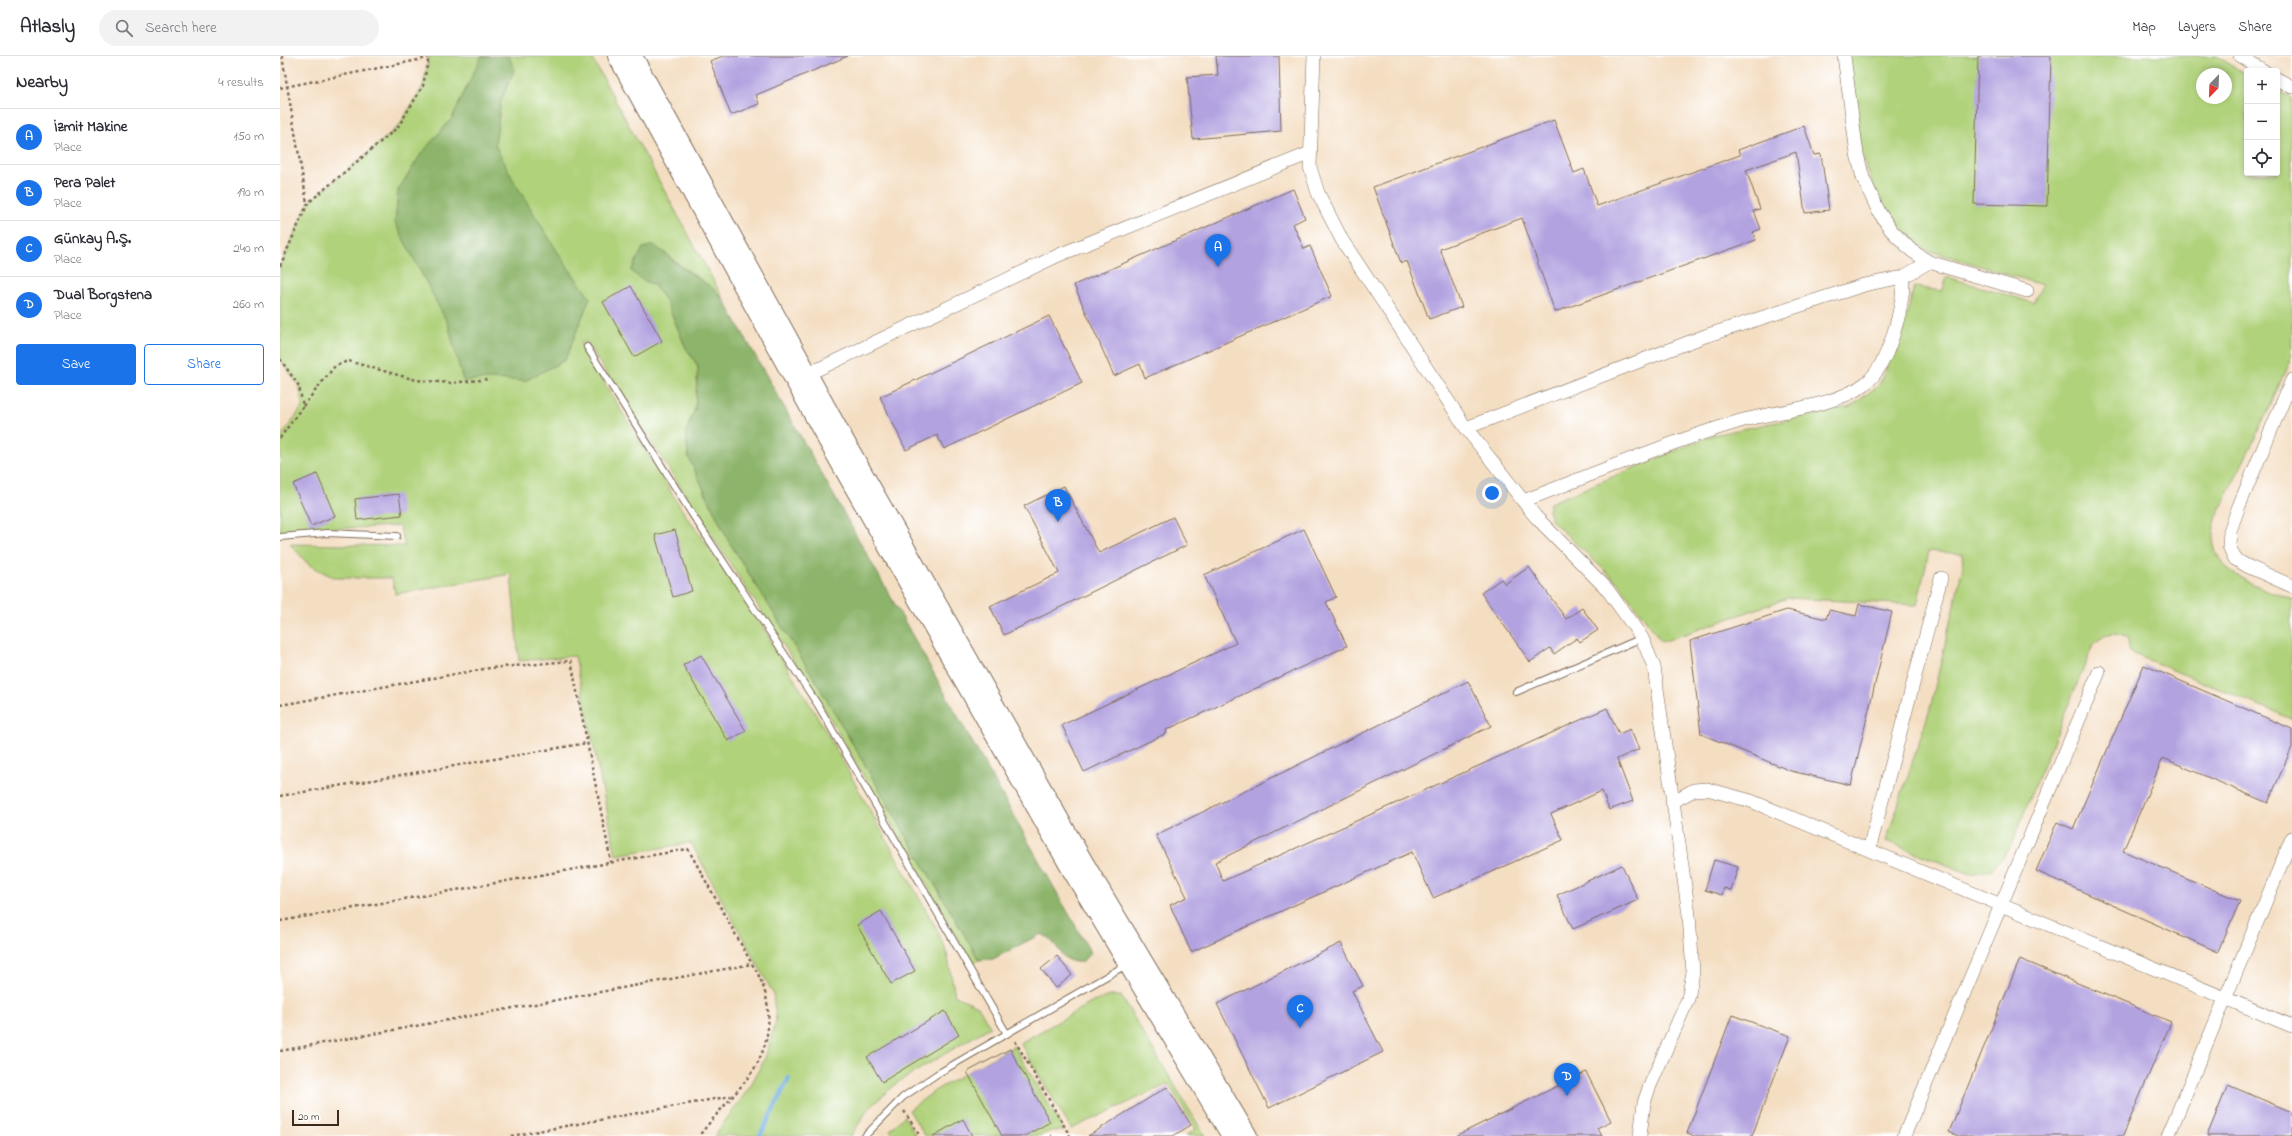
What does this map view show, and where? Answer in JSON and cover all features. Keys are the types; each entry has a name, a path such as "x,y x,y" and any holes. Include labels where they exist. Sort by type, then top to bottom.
{"main road":[{"path":"616,56 827,440 1072,871 1135,960 1248,1136"},
{"path":"633,56 808,374 1085,864 1135,960 1231,1136"}],"street":[{"path":"1314,56 1310,167 1318,193 1342,240 1466,428 1535,516 1607,589 1642,638 1654,667 1689,915 1693,953 1692,987 1649,1088 1644,1103 1640,1136"},
{"path":"1844,56 1857,154 1863,178 1879,212 1891,230 1912,251 1928,262 2028,291"},
{"path":"2240,56 2259,68"},
{"path":"2280,81 2292,87"},
{"path":"808,374 1059,255 1310,154"},
{"path":"1466,428 1705,336 1864,285 1903,277 1928,262"},
{"path":"1523,500 1737,422 1841,398 1859,389 1876,373 1886,355 1901,305 1904,290 1903,277"},
{"path":"2292,380 2239,506 2230,531 2229,546 2236,559 2247,566 2292,586"},
{"path":"1869,850 1941,578"},
{"path":"1904,1136 2099,672"},
{"path":"1672,802 1694,790 1707,789 1751,801 2292,1026"},
{"path":"2168,1136 2292,838"}],"lane":[{"path":"587,347 692,514 818,705 1008,1033"},
{"path":"280,537 327,533 397,536"},
{"path":"1516,692 1642,638"},
{"path":"865,1136 898,1101 937,1074 1135,960"}],"path":[{"path":"282,56 308,203"},
{"path":"280,88 428,57 423,86 398,127 308,203 280,266"},
{"path":"280,359 299,386 303,406"},
{"path":"280,438 335,366 348,361 416,380 451,383 490,378"},
{"path":"280,705 490,668 571,661 611,862"},
{"path":"280,796 587,743"},
{"path":"280,922 688,849 760,976 768,1004 769,1021 754,1068 700,1136"},
{"path":"280,1051 752,964"},
{"path":"1008,1033 1070,1136"},
{"path":"511,1136 732,1096"},
{"path":"898,1101 920,1136"}],"green space":[{"path":"429,56 591,56 724,300 710,286 663,251 641,279 654,285 667,303 686,348 698,366 695,409 686,431 688,456 728,540 817,683 979,960 972,963 823,706 586,342 580,343 684,513 743,595 820,721 936,928 947,953 955,996 978,1006 990,1027 898,1082 868,1109 851,1136 714,1136 750,1087 765,1058 776,1021 773,993 691,843 616,855 575,656 519,661 511,574 395,594 392,578 335,578 309,565 290,544 405,546 399,526 280,531 280,438 303,406 299,386 280,359 280,266 308,203 398,127 423,86"},
{"path":"509,56 514,70 501,101 495,145 515,183 562,259 590,298 565,360 525,381 490,379 463,381 448,324 395,223 398,190 421,154 452,118 481,57"},
{"path":"1846,56 2217,56 2244,73 2244,176 2280,176 2280,91 2292,97 2292,355 2269,409 2217,516 2213,534 2215,548 2220,560 2229,569 2240,578 2292,600 2292,719 2129,652 2129,638 2114,634 2106,635 2093,645 2009,850 1991,870 1970,874 1886,841 1930,709 1963,566 1962,554 1929,551 1917,605 1788,598 1662,642 1619,584 1552,521 1548,511 1550,503 1713,435 1850,407 1879,385 1904,326 1914,287 1942,291 1947,277 2034,303 2042,285 1924,249 1899,229 1878,198 1861,153"},
{"path":"654,245 677,264 715,290 724,300 1088,948 1090,953 1082,962 1068,960 1053,942 1041,934 993,959 979,960 817,683 728,540 688,456 686,431 695,409 698,366 686,348 667,303 654,285 641,279 631,271 643,248"},
{"path":"1110,996 1121,996 1205,1136 1185,1136 1196,1129 1168,1084 1071,1129 1020,1043 1093,1002"},
{"path":"1014,1046 1064,1131 1051,1131 1039,1136 925,1136 909,1110 936,1090"},
{"path":"904,1116 916,1136 894,1136 890,1130"}],"building":[{"path":"723,56 848,56 756,95 759,104 731,115 710,61"},
{"path":"1216,56 1279,56 1281,131 1193,139 1187,77 1218,75"},
{"path":"1978,56 2051,56 2047,206 1974,204"},
{"path":"1554,120 1574,173 1584,169 1597,206 1740,155 1738,150 1804,126 1814,155 1821,154 1829,210 1805,213 1796,152 1746,170 1760,209 1754,211 1761,229 1753,232 1756,240 1555,312 1522,218 1440,249 1462,307 1429,319 1407,261 1401,263 1373,187"},
{"path":"1293,189 1305,218 1293,224 1304,249 1310,246 1332,296 1145,378 1140,364 1114,376 1074,285"},
{"path":"631,286 662,341 634,357 603,302"},
{"path":"1049,316 1082,383 944,449 937,435 906,450 880,397"},
{"path":"317,474 335,516 311,526 293,484"},
{"path":"1064,486 1099,553 1173,517 1187,545 1004,635 990,606 1059,573 1024,506"},
{"path":"399,494 402,515 357,520 355,499"},
{"path":"1304,529 1336,597 1326,602 1347,646 1166,730 1167,733 1084,772 1062,725 1236,643 1204,575"},
{"path":"675,530 692,591 673,597 655,535"},
{"path":"1529,567 1566,619 1582,608 1598,630 1580,642 1577,638 1554,654 1550,648 1530,662 1481,593 1501,579 1505,584"},
{"path":"1859,604 1892,612 1851,785 1791,771 1701,734 1690,641 1787,610 1826,619 1829,610 1856,616"},
{"path":"701,655 746,731 728,741 683,665"},
{"path":"2144,665 2292,729 2292,747 2268,803 2163,758 2123,851 2240,901 2218,952 2036,871 2057,822 2073,829"},
{"path":"1468,681 1491,726 1215,862 1223,881 1607,708 1619,734 1630,729 1639,749 1617,759 1633,801 1609,810 1602,791 1551,814 1563,840 1433,898 1412,852 1191,952 1170,905 1187,897 1156,835"},
{"path":"1714,860 1738,867 1731,890 1724,888 1722,895 1705,890"},
{"path":"1622,865 1638,900 1573,929 1557,895"},
{"path":"881,911 915,971 891,984 857,925"},
{"path":"1341,943 1363,986 1352,991 1383,1052 1269,1108 1217,1004"},
{"path":"1057,956 1072,975 1056,988 1041,969"},
{"path":"2020,959 2171,1022 2123,1136 1958,1136 1949,1132"},
{"path":"945,1011 959,1035 882,1082 867,1057"},
{"path":"1732,1015 1790,1036 1752,1136 1694,1136 1687,1133"},
{"path":"1010,1049 1050,1122 1025,1136 1002,1136 967,1072"},
{"path":"1586,1072 1611,1121 1597,1128 1602,1136 1456,1136"},
{"path":"2228,1085 2292,1112 2292,1136 2207,1136"},
{"path":"1167,1087 1191,1125 1173,1136 1088,1136"},
{"path":"963,1119 972,1136 933,1136"}],"waterway":[{"path":"760,1136 789,1078"}],"place":[{"name":"İzmit Makine","path":"1218,267"},
{"name":"Pera Palet","path":"1058,522"},
{"name":"Günkay A.Ş.","path":"1300,1028"},
{"name":"Dual Borgstena","path":"1567,1096"}]}
